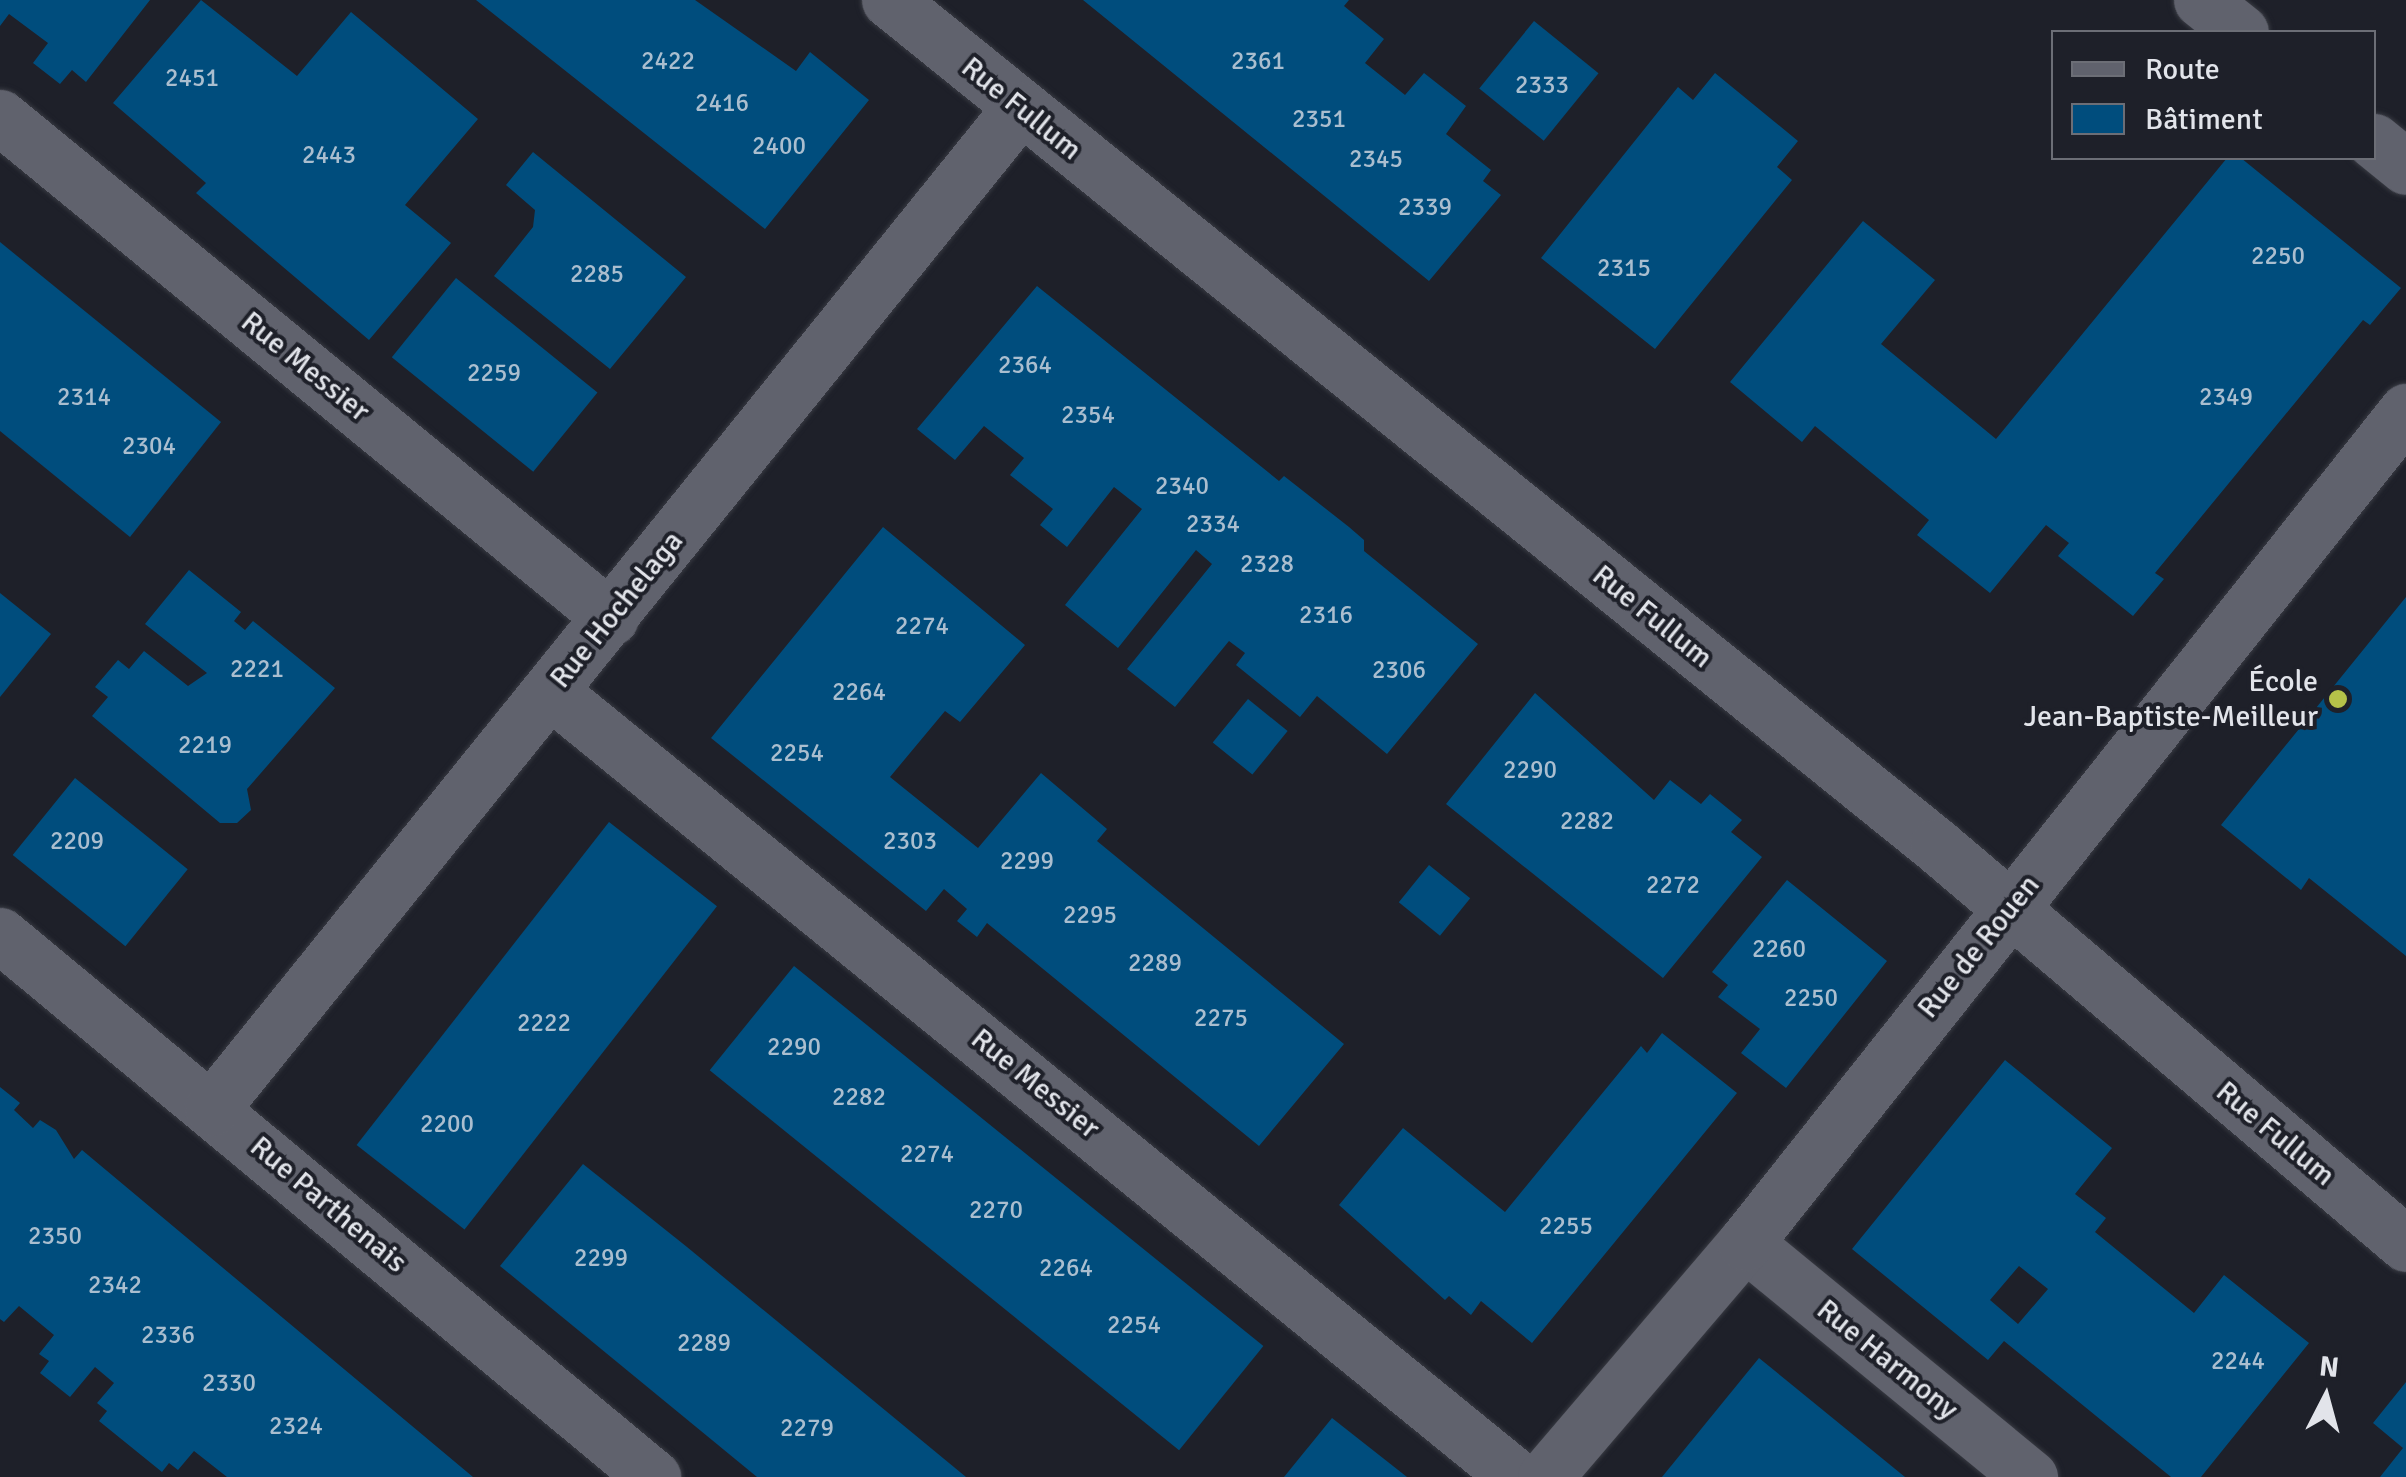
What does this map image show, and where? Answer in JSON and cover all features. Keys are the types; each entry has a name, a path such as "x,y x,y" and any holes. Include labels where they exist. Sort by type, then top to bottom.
{"street":[{"name":"Rue Fullum","path":"889,0 2008,909 2406,1244"},
{"path":"2201,0 2238,30"},
{"name":"Rue Hochelaga","path":"212,1108 1019,109"},
{"name":"Rue Messier","path":"0,118 610,618"},
{"path":"2376,143 2406,168"},
{"name":"Rue de Rouen","path":"1545,1477 1745,1242 2406,411"},
{"name":"Rue Messier","path":"551,692 1516,1477"},
{"name":"Rue Parthenais","path":"0,935 654,1477"},
{"name":"Rue Harmony","path":"1745,1242 2030,1477"}],"building":[{"path":"0,0 150,0 86,82 72,70 60,84 33,63 48,43 9,14 0,26"},
{"path":"201,0 297,76 351,12 478,119 405,205 451,243 369,340 196,193 206,183 113,103"},
{"path":"476,0 695,0 796,71 810,52 869,100 765,229"},
{"path":"1083,0 1349,0 1344,6 1384,39 1365,63 1405,95 1424,73 1466,106 1446,134 1491,170 1483,181 1501,195 1429,281"},
{"path":"1534,21 1599,73 1544,141 1479,89"},
{"path":"1715,73 1798,141 1777,167 1792,180 1655,349 1541,258 1678,87 1693,100"},
{"path":"533,152 686,277 610,369 494,276 533,227 535,210 506,185"},
{"path":"2225,160 2243,160 2401,288 2370,325 2363,320 2155,573 2164,579 2133,616 2058,556 2069,543 2046,525 1990,593 1917,535 1929,520 1815,426 1802,442 1730,382 1863,221 1935,280 1881,344 1996,439"},
{"path":"0,242 221,422 130,537 0,431"},
{"path":"456,278 597,393 533,472 392,357"},
{"path":"1037,286 1279,481 1284,476 1349,527 1364,540 1364,551 1478,644 1387,754 1317,696 1300,717 1236,665 1245,653 1229,641 1175,707 1127,669 1212,564 1196,550 1118,648 1065,605 1142,509 1114,487 1067,547 1040,525 1053,509 1010,475 1024,458 984,426 955,460 917,429"},
{"path":"883,527 1025,645 960,722 945,711 890,777 978,848 1041,773 1107,829 1097,841 1344,1044 1259,1146 987,923 977,937 957,921 967,909 944,889 926,911 711,738"},
{"path":"189,570 241,612 234,621 245,630 253,621 335,688 247,789 251,810 237,823 220,823 92,716 108,697 95,687 118,660 129,669 144,651 188,686 207,673 145,624"},
{"path":"0,593 51,634 0,697"},
{"path":"2406,597 2406,956 2309,878 2301,890 2221,825"},
{"path":"1535,693 1654,800 1670,780 1701,804 1710,794 1742,820 1731,832 1762,857 1663,978 1446,804"},
{"path":"1248,699 1288,731 1252,775 1213,743"},
{"path":"75,778 188,869 125,946 13,855"},
{"path":"609,822 717,906 465,1229 357,1145"},
{"path":"1429,865 1470,898 1440,936 1399,902"},
{"path":"1787,880 1887,961 1786,1088 1741,1053 1760,1029 1718,997 1728,985 1712,972"},
{"path":"794,966 1263,1346 1179,1450 710,1070"},
{"path":"1662,1033 1737,1093 1532,1343 1481,1301 1471,1315 1449,1296 1445,1300 1339,1205 1403,1128 1505,1212 1641,1046 1647,1053"},
{"path":"2005,1060 2112,1148 2075,1194 2106,1218 2095,1232 2194,1313 2224,1275 2309,1343 2201,1477 2171,1477 2004,1341 1988,1360 1852,1249","holes":["2019,1266 2048,1289 2018,1324 1990,1300"]},
{"path":"0,1087 20,1103 14,1110 33,1128 40,1120 56,1130 74,1159 82,1150 473,1477 227,1477 194,1451 178,1470 169,1463 162,1472 99,1421 107,1411 97,1403 114,1383 95,1367 70,1397 40,1373 49,1361 39,1354 54,1335 19,1306 4,1322 0,1319"},
{"path":"583,1164 966,1477 757,1477 500,1266"},
{"path":"1759,1358 1905,1477 1662,1477"},
{"path":"2406,1382 2406,1477 2380,1477 2403,1448 2373,1423"},
{"path":"1332,1418 1407,1477 1284,1477"}],"place":[{"name":"École Jean-Baptiste-Meilleur","path":"2338,699"}]}
